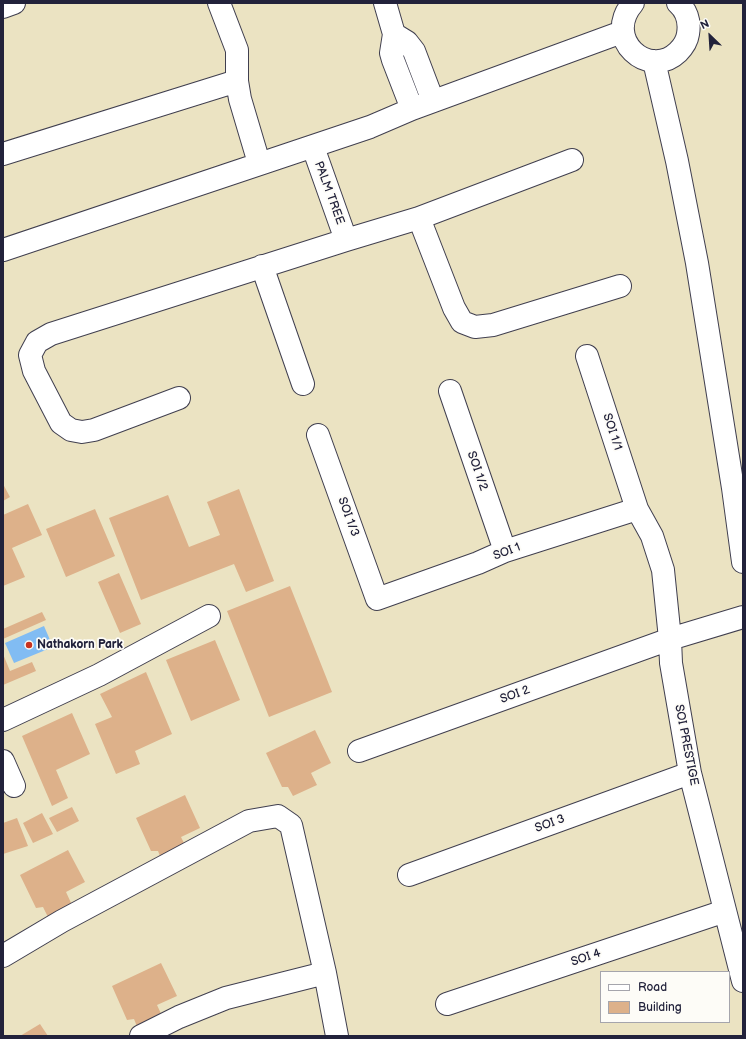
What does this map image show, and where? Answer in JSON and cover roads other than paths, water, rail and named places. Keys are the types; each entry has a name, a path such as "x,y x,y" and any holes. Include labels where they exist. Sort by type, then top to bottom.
{"street":[{"path":"3,7 14,3"},
{"path":"219,3 236,50 237,81 240,99 259,163"},
{"path":"633,3 627,10 622,20 622,32 625,41 630,49 637,55 654,61 675,55 687,38 689,28 688,17 683,7 678,3"},
{"path":"392,5 394,34 391,53 412,109"},
{"path":"3,250 370,127 412,109 622,32"},
{"path":"394,34 407,42 414,51 434,101"},
{"path":"654,61 677,161 697,263 733,488 743,562"},
{"path":"3,154 237,81"},
{"name":"PALM TREE","path":"312,147 346,240"},
{"path":"179,398 94,430 82,432 71,430 61,423 34,371 30,355 37,342 51,334 262,266 419,218 572,160"},
{"path":"419,218 454,308 462,322 475,327 493,325 620,286"},
{"path":"262,266 303,384"},
{"name":"SOI 1/1","path":"587,356 637,509"},
{"name":"SOI 1/2","path":"450,391 505,551"},
{"name":"SOI 1/3","path":"318,435 377,598"},
{"name":"SOI 1","path":"377,598 478,564 505,551 637,509"},
{"name":"SOI PRESTIGE","path":"637,509 652,536 663,570 671,663 690,773 743,981"},
{"path":"3,720 99,675 209,616"},
{"name":"SOI 2","path":"359,750 670,638 743,617"},
{"path":"3,761 14,786"},
{"name":"SOI 3","path":"409,875 690,773"},
{"path":"3,956 62,921 249,821 278,816 291,825 337,1036"},
{"name":"SOI 4","path":"447,1004 725,911"},
{"path":"141,1036 179,1017 226,998 324,973"}],"water":[{"name":"Nathakorn Park","path":"44,626 53,647 14,663 5,643"}],"place":[{"name":"Nathakorn Park","path":"29,645"}]}
